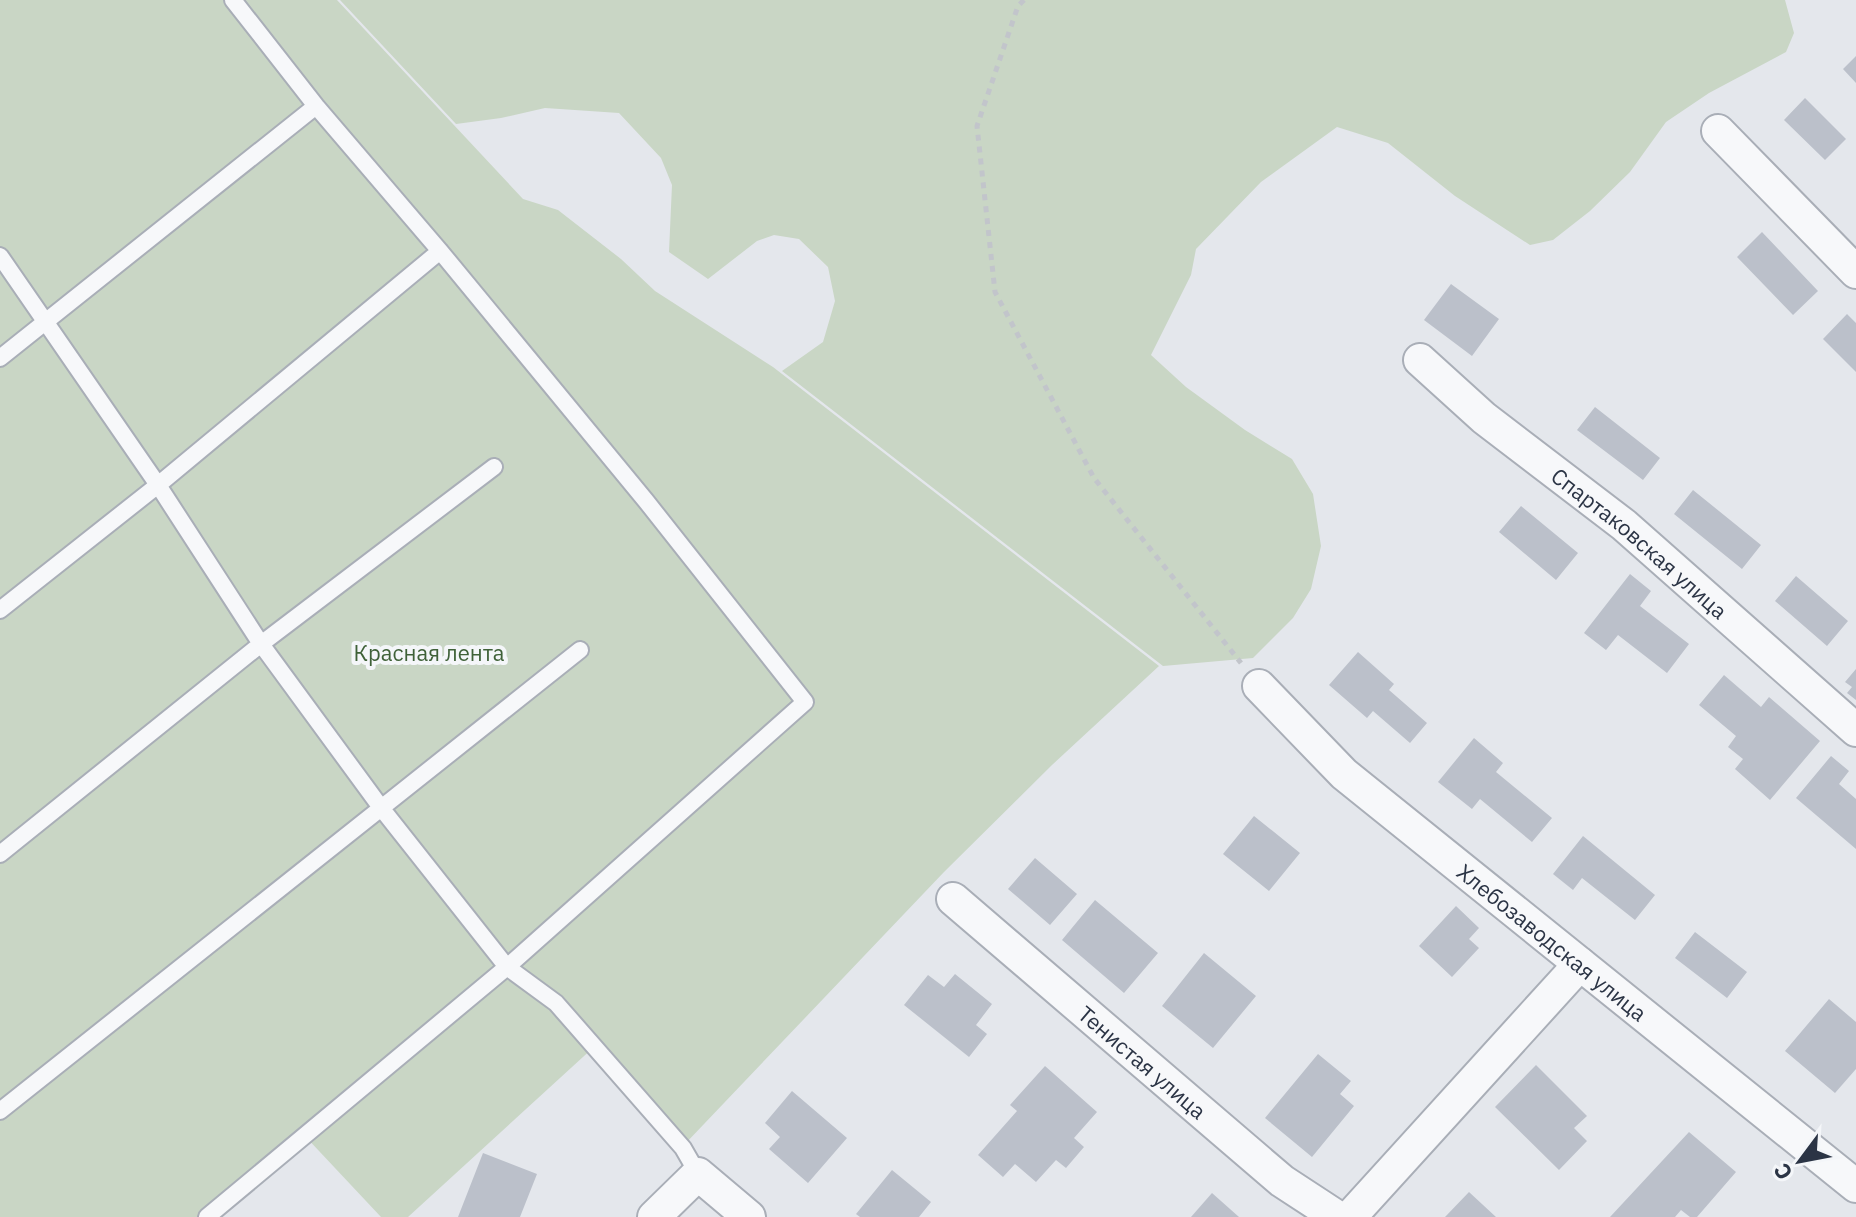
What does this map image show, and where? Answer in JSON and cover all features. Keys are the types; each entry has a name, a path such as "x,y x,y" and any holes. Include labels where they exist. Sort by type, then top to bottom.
{"street":[{"path":"1718,131 1856,272"},
{"name":"Спартаковская улица","path":"1420,360 1484,418 1624,525 1856,730"},
{"name":"Хлебозаводская улица","path":"1259,686 1344,774 1856,1186"},
{"name":"Тенистая улица","path":"953,899 1282,1181 1337,1217"},
{"path":"1350,1217 1580,964"},
{"path":"654,1217 698,1174 749,1217"}],"lane":[{"path":"207,1217 507,967 805,702 646,501 316,106 233,0"},
{"path":"0,358 316,106"},
{"path":"0,610 158,485 440,251"},
{"path":"0,256 158,485 261,644 382,809 507,967 556,1003 683,1148 698,1174"},
{"path":"0,854 261,644 494,467"},
{"path":"0,1111 580,650"}],"path":[{"path":"1024,0 1018,6 977,126 995,292 1094,478 1259,686"}],"green space":[{"name":"Красная лента","path":"0,0 337,0 523,199 558,210 621,259 655,291 773,367 1159,666 1052,765 944,872 684,1145 595,1046 408,1217 381,1217 304,1135 201,1217 0,1217"},
{"path":"340,0 1785,0 1794,33 1786,52 1709,93 1666,122 1630,172 1590,211 1553,240 1530,245 1455,196 1388,143 1337,127 1261,182 1196,249 1191,275 1151,355 1186,387 1245,430 1292,459 1313,494 1321,546 1311,589 1293,618 1253,658 1163,666 782,371 823,342 835,301 828,267 799,239 774,235 757,241 708,279 669,252 672,185 661,158 619,113 545,108 456,124"}],"building":[{"path":"1856,56 1856,83 1843,69"},
{"path":"1805,98 1846,139 1825,160 1784,120"},
{"path":"1762,232 1818,291 1793,315 1737,257"},
{"path":"1451,284 1499,319 1472,356 1424,320"},
{"path":"1847,314 1856,323 1856,372 1823,339"},
{"path":"1595,407 1660,458 1643,480 1577,430"},
{"path":"1693,490 1761,545 1742,569 1674,514"},
{"path":"1521,506 1578,553 1556,580 1499,532"},
{"path":"1630,574 1651,591 1640,606 1689,644 1667,673 1618,635 1606,650 1584,633"},
{"path":"1796,576 1848,621 1827,646 1775,601"},
{"path":"1358,652 1394,684 1389,690 1427,723 1410,743 1373,711 1367,718 1329,685"},
{"path":"1856,669 1856,700 1847,693 1852,687 1845,682"},
{"path":"1724,675 1761,707 1769,697 1820,741 1770,800 1735,769 1743,759 1728,747 1736,736 1699,705"},
{"path":"1474,738 1503,763 1496,772 1552,818 1532,842 1480,799 1472,809 1438,782"},
{"path":"1831,756 1849,771 1839,784 1856,799 1856,849 1796,798"},
{"path":"1254,816 1300,853 1269,891 1223,854"},
{"path":"1583,836 1655,895 1635,920 1582,878 1573,890 1553,874"},
{"path":"1035,858 1077,894 1050,925 1008,889"},
{"path":"1095,900 1158,953 1124,993 1062,940"},
{"path":"1456,906 1479,928 1469,939 1479,948 1452,977 1419,946"},
{"path":"1695,932 1747,972 1727,998 1675,958"},
{"path":"1204,953 1256,996 1213,1048 1162,1006"},
{"path":"955,974 992,1004 976,1025 987,1034 969,1057 904,1005 928,975 944,987"},
{"path":"1829,999 1856,1022 1856,1069 1835,1093 1785,1051"},
{"path":"1318,1054 1351,1081 1340,1094 1354,1106 1312,1157 1265,1118"},
{"path":"1536,1065 1587,1116 1574,1128 1587,1141 1559,1170 1495,1107"},
{"path":"1045,1066 1097,1112 1074,1138 1084,1147 1066,1168 1056,1160 1036,1182 1015,1164 1003,1177 978,1155 1017,1111 1010,1105"},
{"path":"792,1091 847,1138 808,1183 769,1149 780,1137 765,1123"},
{"path":"1689,1132 1736,1172 1697,1217 1690,1217 1681,1210 1675,1217 1610,1217"},
{"path":"483,1153 537,1174 520,1217 458,1217"},
{"path":"892,1170 931,1202 919,1217 860,1217 856,1214"},
{"path":"1469,1192 1496,1217 1445,1217"},
{"path":"1212,1193 1239,1217 1191,1217"}]}
